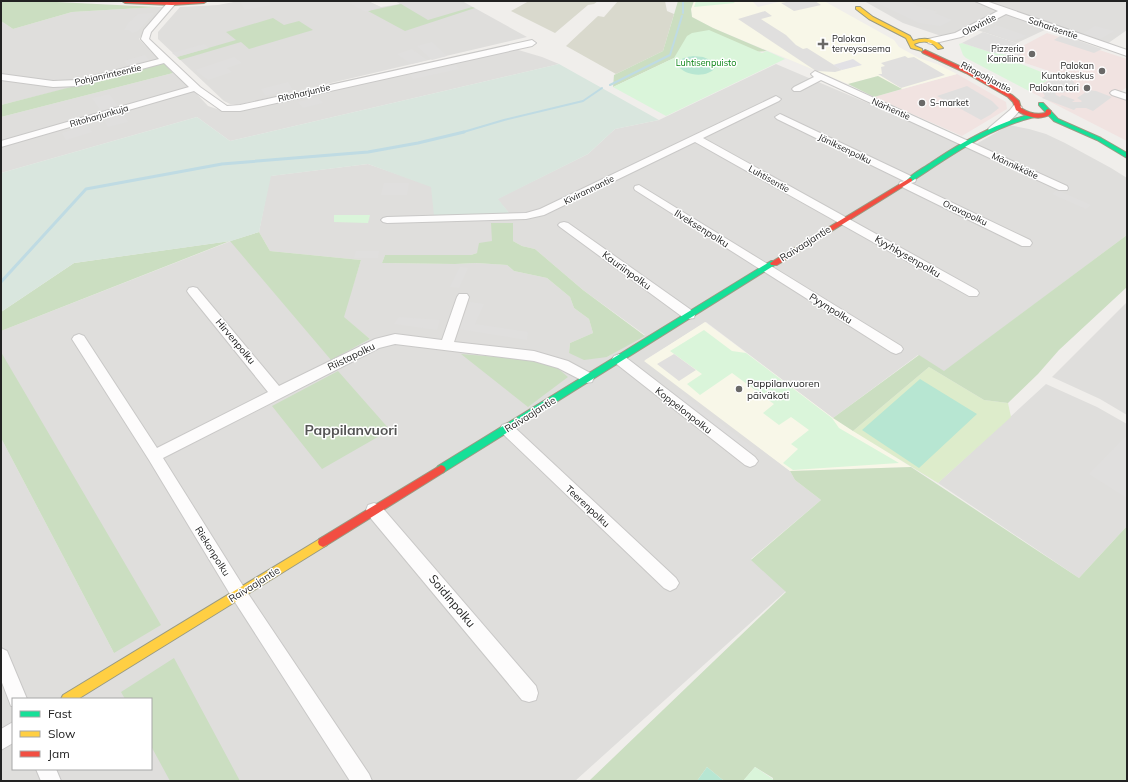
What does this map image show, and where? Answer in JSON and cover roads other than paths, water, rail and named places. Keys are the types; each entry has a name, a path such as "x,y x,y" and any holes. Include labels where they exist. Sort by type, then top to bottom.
{"street":[{"path":"125,1 172,3 204,1"},
{"name":"Saharisentie","path":"979,1 1127,53"},
{"name":"Ritoharjuntie","path":"172,3 147,32 145,37 147,41 196,88 217,105 224,108 240,108 532,43"},
{"path":"854,7 929,41 916,40 912,43 908,37 871,18 854,7"},
{"name":"Olavintie","path":"929,41 952,37 1005,11"},
{"name":"Olavintie","path":"940,48 952,37"},
{"name":"Ritopohjantie","path":"929,41 940,48 940,53 993,80 1026,102"},
{"name":"Ritopohjantie","path":"912,43 915,48 970,73 1014,98 1026,102"},
{"path":"925,52 934,52 940,48"},
{"name":"Pohjanrinteentie","path":"1,78 53,84 78,83 166,60"},
{"name":"Närhentie","path":"797,89 818,75 968,143"},
{"name":"Ritoharjunkuja","path":"1,144 196,88"},
{"path":"1115,93 1127,97"},
{"name":"Kivirannantie","path":"387,220 526,216 544,212 776,99"},
{"path":"1127,156 1098,139 1056,120 1044,106 1026,102 1025,114 1067,129 1127,162"},
{"name":"Raivaajantie","path":"993,129 1026,102"},
{"name":"Raivaajantie","path":"69,698 507,429 968,143 993,129 1018,118 1045,115 1048,111"},
{"name":"Jäniksenpolku","path":"780,117 907,182"},
{"name":"Luhtisentie","path":"695,138 843,220"},
{"name":"Männikkötie","path":"968,143 1063,188"},
{"name":"Oravapolku","path":"907,182 1026,243"},
{"name":"Ilveksenpolku","path":"639,188 766,268"},
{"name":"Kyyhkysenpolku","path":"843,220 973,293"},
{"name":"Kauriinpolku","path":"564,225 689,315"},
{"name":"Pyynpolku","path":"766,268 896,349"},
{"name":"Hirvenpolku","path":"193,291 277,392"},
{"path":"447,344 463,297"},
{"name":"Riekonpolku","path":"79,339 154,456 239,594 362,781"},
{"name":"Riistapolku","path":"154,456 277,392 375,344 395,339 447,344 534,356 563,364 587,378"},
{"name":"Koppelonpolku","path":"619,359 750,461"},
{"name":"Teerenpolku","path":"507,429 670,583"},
{"name":"Soidinpolku","path":"374,510 529,694"},
{"path":"1,657 18,698"},
{"path":"1,740 12,733"},
{"path":"46,770 51,781"}],"waterway":[{"path":"683,1 683,13"},
{"path":"610,85 670,55 682,16"},
{"path":"461,133 504,120 583,101 602,88"},
{"path":"1,282 86,189 222,164 368,152 418,143 461,133"}],"place":[{"name":"Palokan terveysasema","path":"823,44"},
{"name":"Pizzeria Karoliina","path":"1032,54"},
{"name":"Palokan Kuntokeskus","path":"1102,71"},
{"name":"Palokan tori","path":"1087,88"},
{"name":"S-market","path":"922,103"},
{"name":"Pappilanvuoren päiväkoti","path":"739,389"}],"district":[{"name":"Pappilanvuori","path":"351,430"}],"park label":[{"name":"Luhtisenpuisto","path":"706,63"}]}
